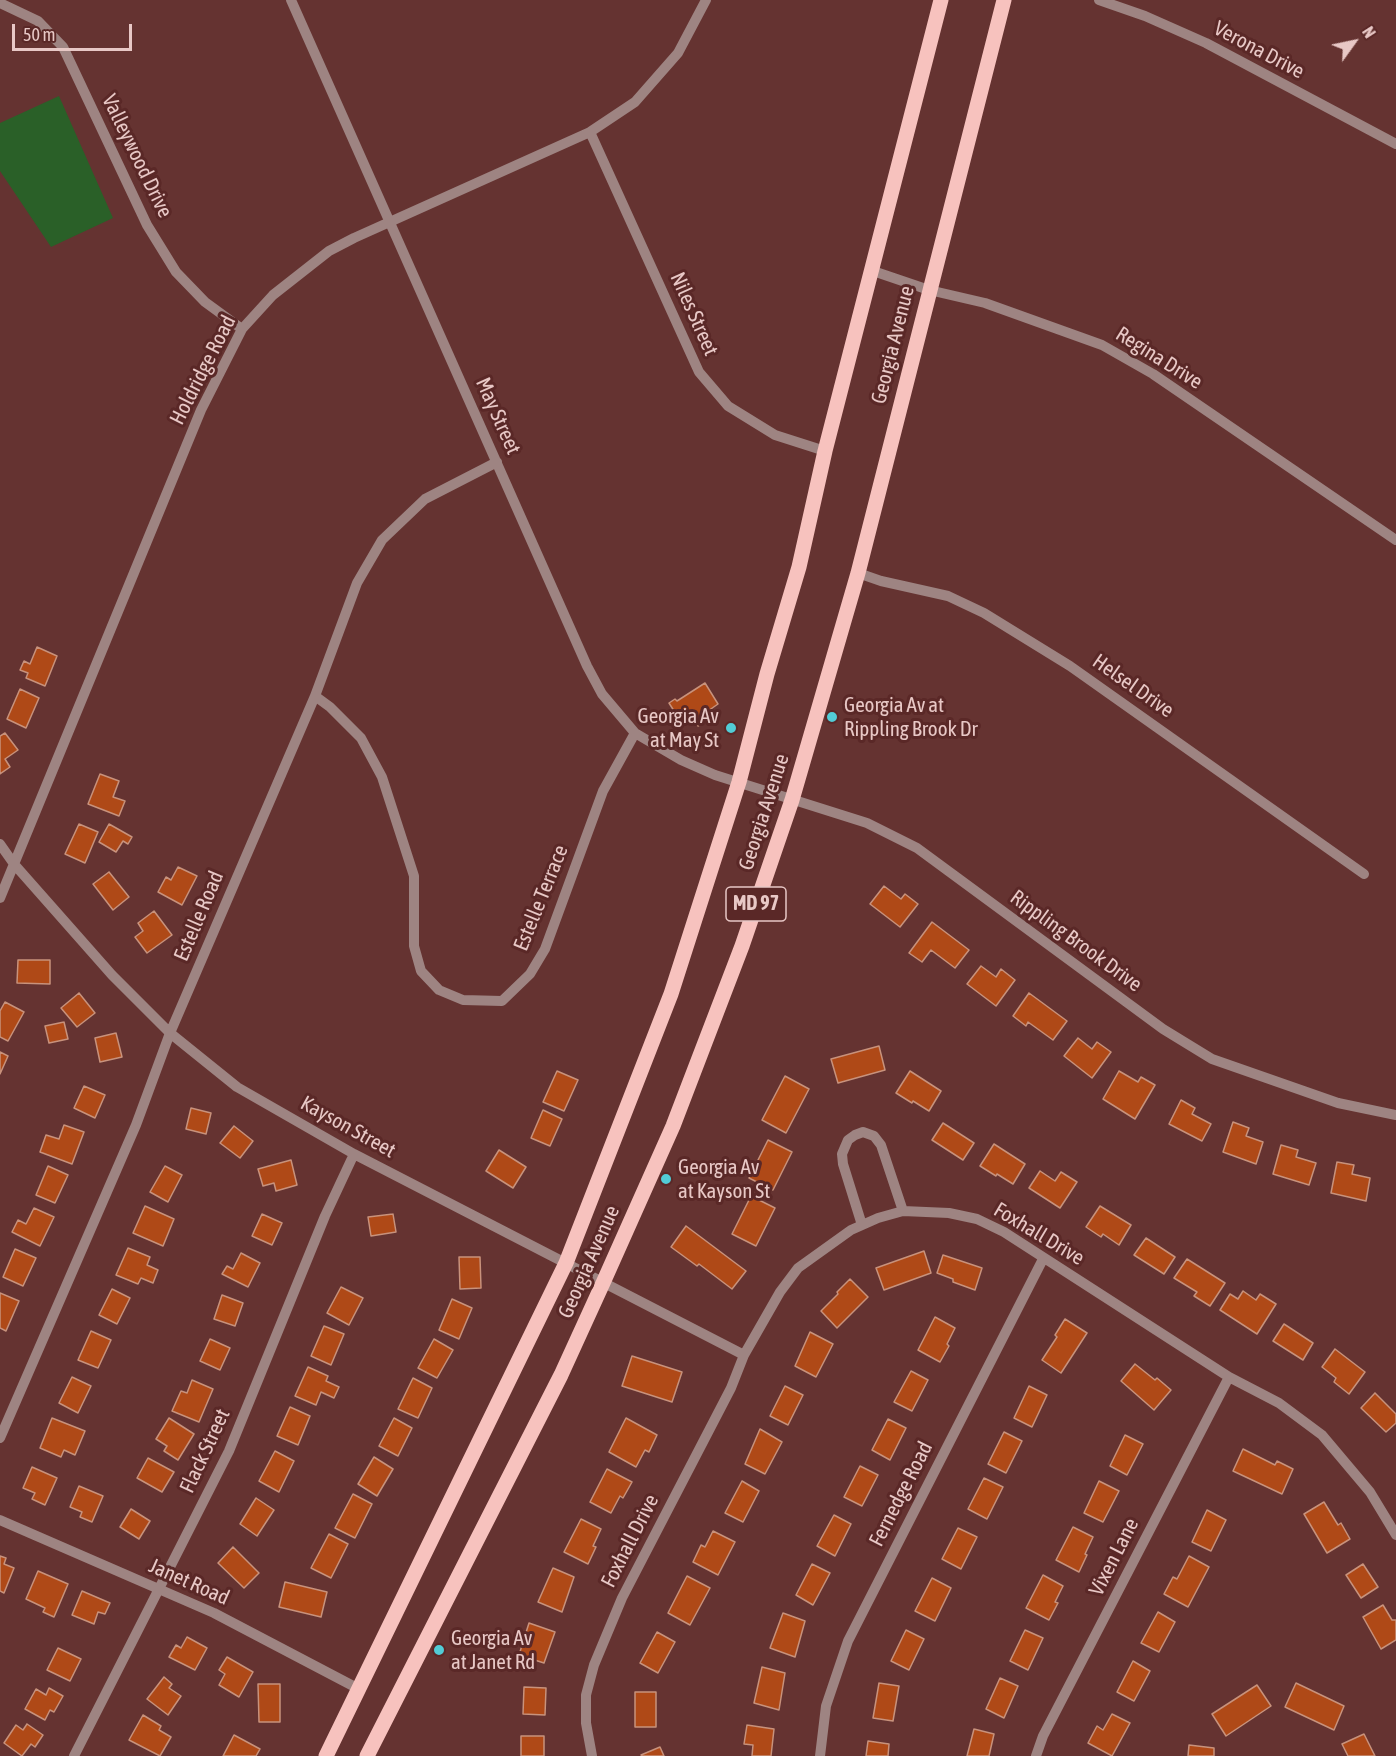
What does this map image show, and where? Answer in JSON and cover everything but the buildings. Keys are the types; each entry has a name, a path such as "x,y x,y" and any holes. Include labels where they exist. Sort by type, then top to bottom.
{"main road":[{"name":"Georgia Avenue","path":"326,1756 357,1688 566,1263 670,994 739,782 767,674 799,567 825,451 941,0"},
{"name":"Georgia Avenue","path":"367,1756 561,1375 673,1126 742,946 792,800 858,573 1004,0"}],"street":[{"name":"May Street","path":"291,0 587,666 602,694 635,733 681,760 715,775 739,782"},
{"name":"Holdridge Road","path":"0,898 201,410 242,329 273,295 329,251 590,132 635,102 678,53 706,0"},
{"name":"Verona Drive","path":"1099,0 1145,16 1206,43 1396,144"},
{"name":"Valleywood Drive","path":"0,2 38,21 63,46 147,225 170,263 205,302 242,329"},
{"name":"Niles Street","path":"590,132 699,372 728,406 775,435 825,451"},
{"name":"Regina Drive","path":"873,271 929,290 985,303 1102,345 1153,374 1394,535"},
{"name":"Estelle Road","path":"0,1438 136,1125 170,1033 315,696 357,583 382,540 425,499 497,462"},
{"name":"Helsel Drive","path":"858,573 881,581 948,596 984,613 1071,666 1364,874"},
{"name":"Estelle Terrace","path":"315,696 330,707 360,738 382,777 414,876 414,946 422,971 440,990 463,1000 502,1001 530,974 545,949 603,791 635,733"},
{"name":"Rippling Brook Drive","path":"739,782 867,823 918,848 1163,1029 1212,1059 1338,1103 1396,1115"},
{"name":"Kayson Street","path":"0,844 14,864 112,975 170,1033 237,1087 354,1154 744,1355"},
{"path":"862,1225 842,1154 848,1140 863,1132 874,1136 881,1144 903,1211"},
{"name":"Flack Street","path":"74,1756 229,1451 325,1216 354,1154"},
{"name":"Foxhall Drive","path":"592,1756 586,1723 586,1695 594,1665 621,1598 731,1388 744,1355 780,1292 798,1268 851,1230 878,1218 903,1211 949,1213 976,1219 1004,1232 1229,1377 1279,1403 1322,1435 1370,1492 1396,1535"},
{"name":"Fernedge Road","path":"820,1756 826,1706 848,1641 1043,1259"},
{"name":"Vixen Lane","path":"1035,1756 1043,1736 1229,1377"},
{"name":"Janet Road","path":"0,1520 214,1613 357,1688"}],"green space":[{"path":"59,96 113,218 51,247 0,171 0,123"}],"place":[{"name":"Georgia Av at Rippling Brook Dr","path":"832,717"},
{"name":"Georgia Av at May St","path":"731,728"},
{"name":"Georgia Av at Kayson St","path":"666,1179"},
{"name":"Georgia Av at Janet Rd","path":"439,1650"}]}
